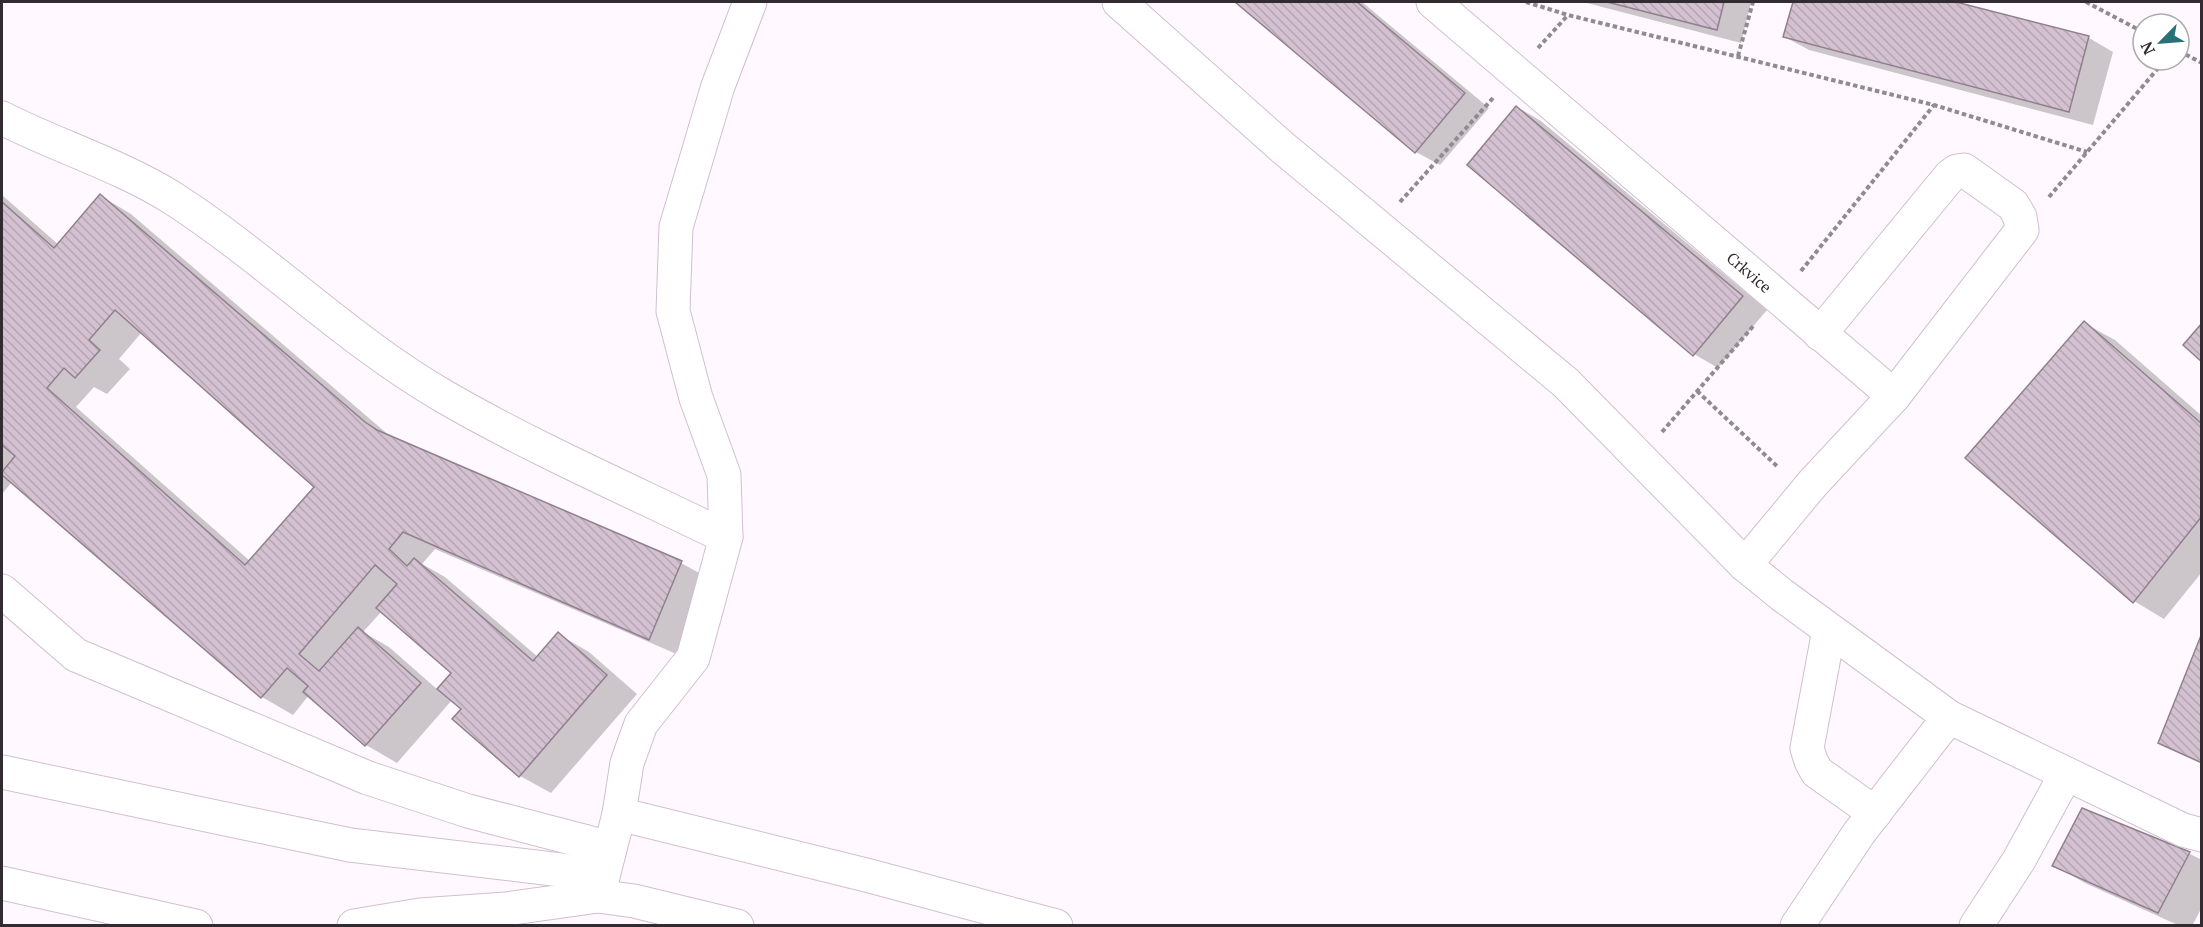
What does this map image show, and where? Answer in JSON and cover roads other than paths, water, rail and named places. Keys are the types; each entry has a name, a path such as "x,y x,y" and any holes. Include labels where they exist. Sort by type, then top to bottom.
{"main road":[{"path":"603,873 619,814 627,764 640,724 693,658 726,537 724,475 696,398 673,311 676,227 718,87 750,2"},
{"path":"1119,2 1282,147 1566,384 1745,565 1829,630 1949,717 2183,830 2202,835"},
{"name":"Crkvice","path":"1433,2 1894,396"},
{"path":"2,118 108,165 172,197 245,248 393,364 446,398 726,537"},
{"path":"1745,565 1806,493 1894,396 2022,230 2020,217 2013,205 1964,170 1957,171 1950,176 1820,333"},
{"path":"2,591 76,655 368,778 468,811 603,873 634,901 737,926"},
{"path":"1829,630 1807,748 1817,772 1875,813"},
{"path":"1797,926 1875,813 1949,717"},
{"path":"2,772 350,845 603,873"},
{"path":"1976,926 2019,860 2066,774"},
{"path":"619,814 870,876 1056,926"},
{"path":"354,926 420,915 506,909 603,873"},
{"path":"2,883 196,926"}]}
